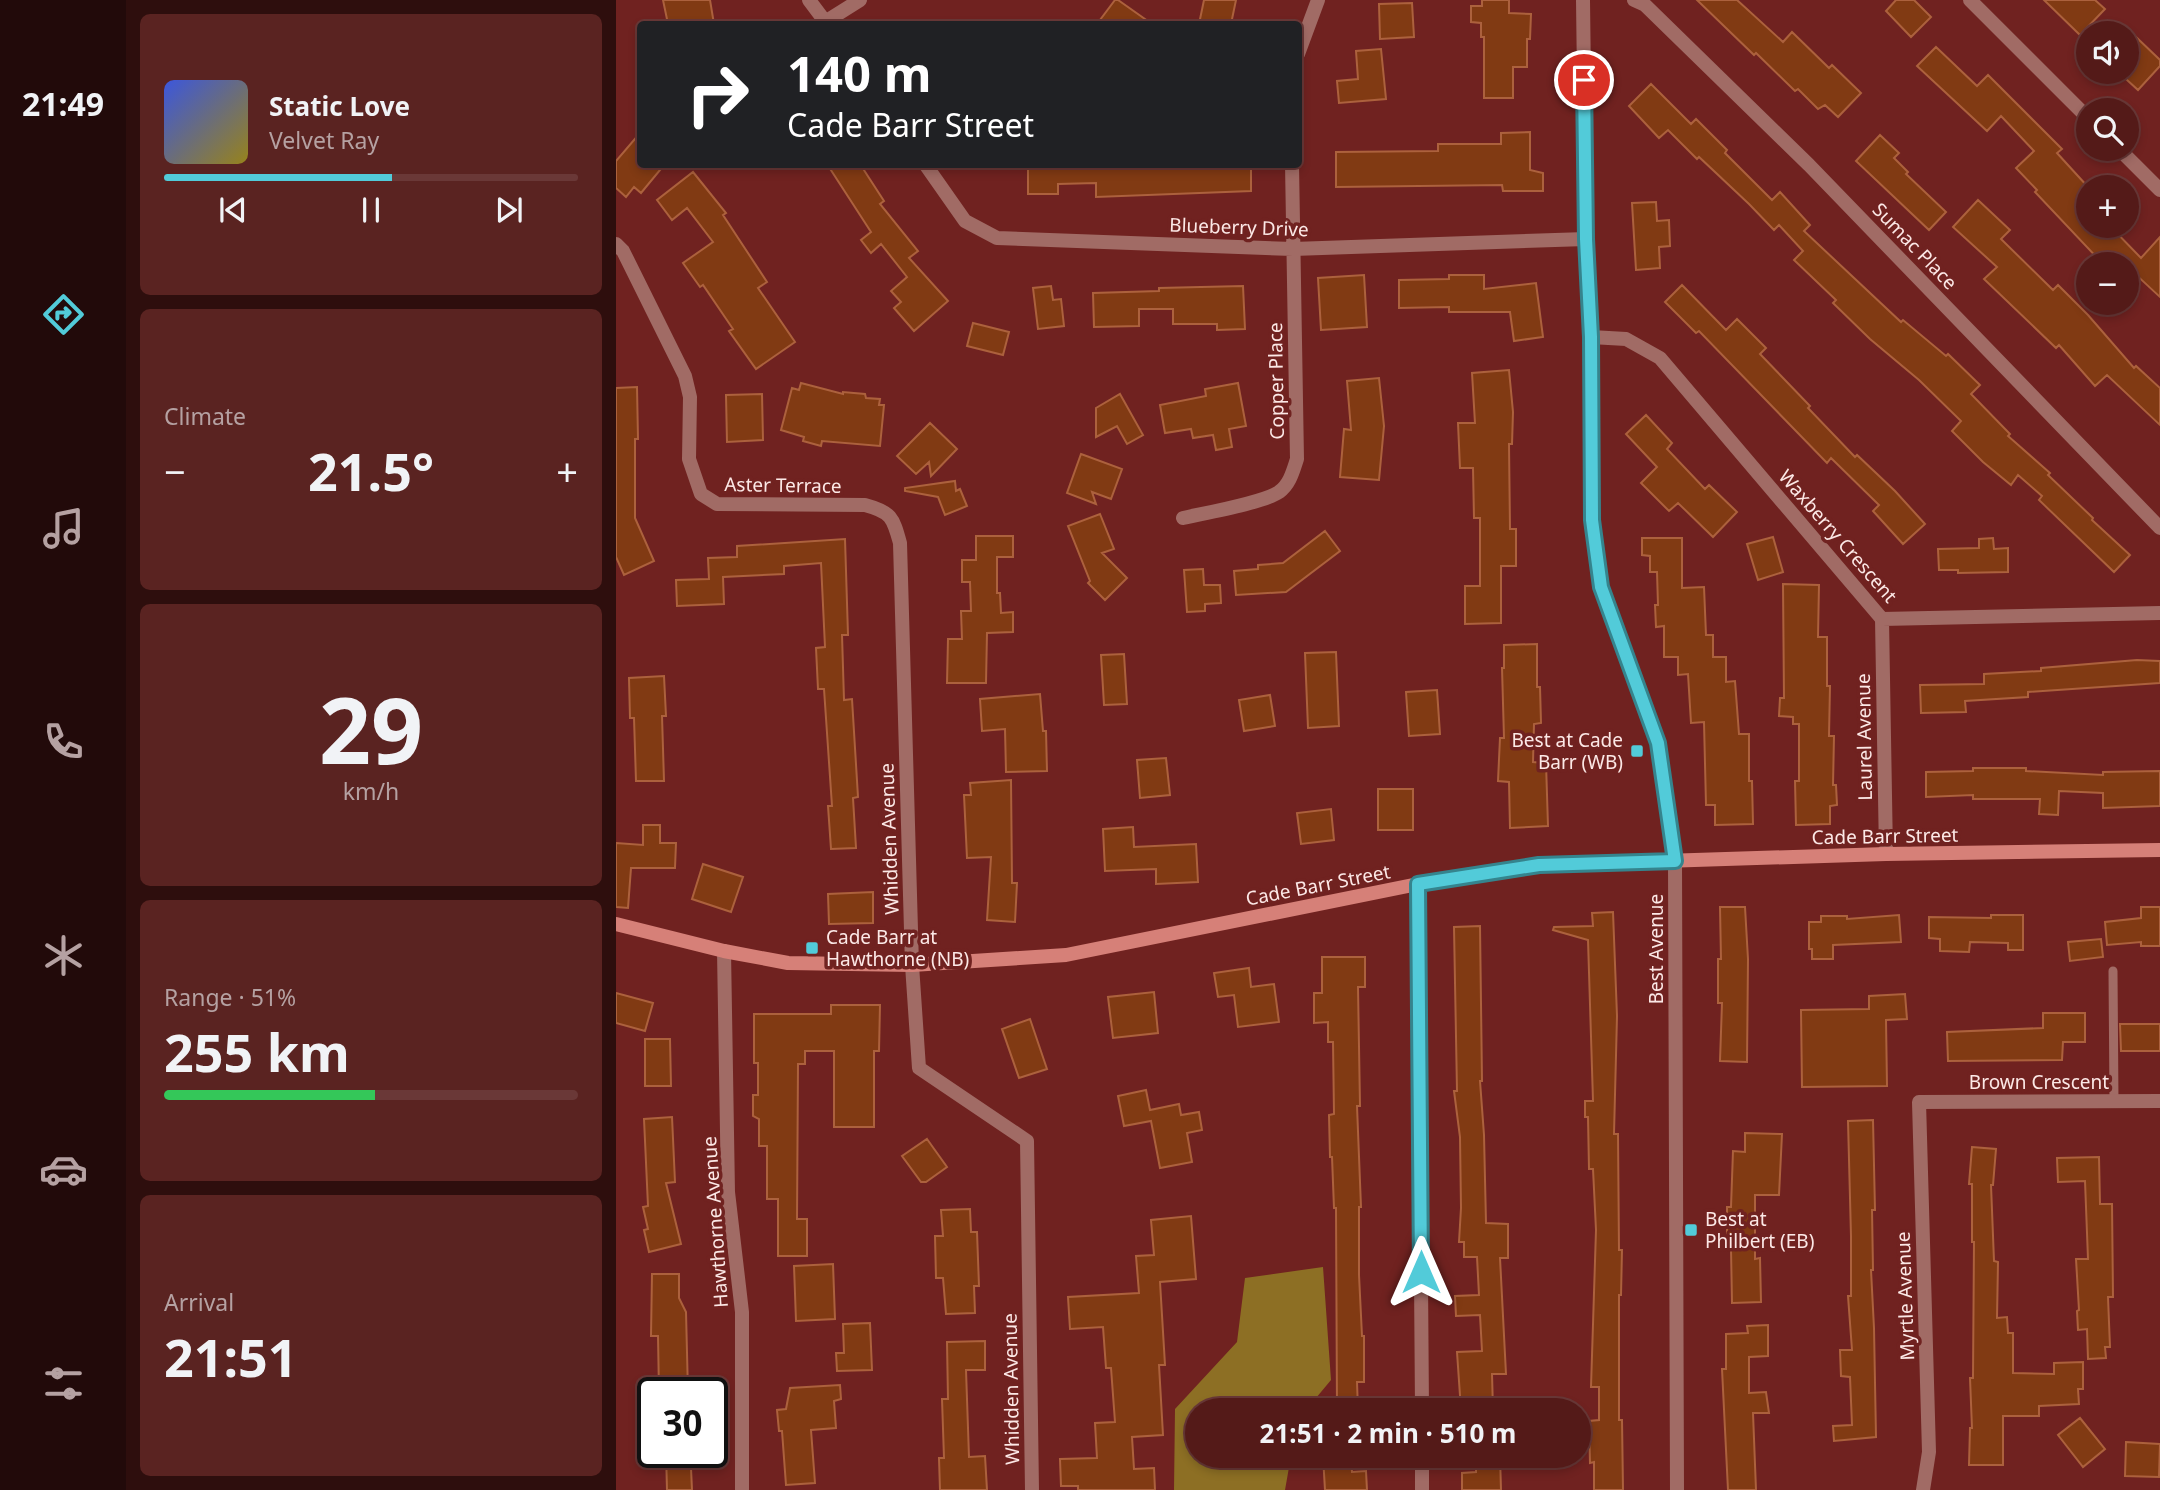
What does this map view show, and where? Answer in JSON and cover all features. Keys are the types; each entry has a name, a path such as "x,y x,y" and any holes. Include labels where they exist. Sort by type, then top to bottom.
{"street":[{"path":"810,0 825,21"},
{"path":"829,21 860,0"},
{"path":"1302,43 1318,0"},
{"name":"Best Avenue","path":"1583,0 1586,239 1591,337 1592,520 1601,587 1658,743 1675,861 1677,1490"},
{"name":"Sumac Place","path":"1634,0 1645,5 1809,164 2160,528"},
{"path":"1970,0 2076,106"},
{"path":"2131,161 2160,190"},
{"name":"Blueberry Drive","path":"928,168 965,221 997,238 1293,249 1586,239"},
{"name":"Copper Place","path":"1184,518 1279,492 1290,479 1297,458 1292,168"},
{"name":"Aster Terrace","path":"616,244 623,251 685,376 690,397 689,459 701,494 717,504 864,505 885,510"},
{"name":"Waxberry Crescent","path":"1591,337 1626,339 1660,358 1882,619 2160,613"},
{"name":"Whidden Avenue","path":"885,510 895,523 900,543 912,965 919,1068 1027,1141 1032,1490"},
{"name":"Laurel Avenue","path":"1882,619 1886,854"},
{"name":"Cade Barr Street","path":"616,923 724,951 788,963 912,965 1066,956 1418,884 1539,865 1886,854 2160,850"},
{"path":"1418,884 1422,1398"},
{"name":"Hawthorne Avenue","path":"724,951 728,1192 742,1312 742,1490"},
{"name":"Brown Crescent","path":"1919,1102 2160,1101"},
{"name":"Myrtle Avenue","path":"1919,1102 1928,1452 1923,1490"},
{"path":"1422,1468 1422,1490"}],"lane":[{"path":"2113,971 2114,1101"}],"shaded area":[{"path":"1323,1267 1331,1380 1316,1398 1185,1398 1237,1342 1245,1278"},
{"path":"1185,1398 1185,1468 1289,1468 1285,1490 1174,1490 1175,1409"}],"building":[{"path":"663,0 710,0 714,21 667,21"},
{"path":"1115,0 1118,0 1148,21 1099,21"},
{"path":"1204,0 1236,0 1232,21 1200,21"},
{"path":"1482,0 1509,0 1509,13 1531,14 1530,39 1527,39 1527,67 1513,67 1513,98 1484,98 1484,37 1481,37 1481,23 1471,22 1471,6 1482,6"},
{"path":"1697,0 1737,0 1783,42 1792,32 1829,68 1832,65 1861,93 1838,117 1825,105 1818,109 1756,53 1754,55"},
{"path":"1896,0 1914,0 1931,17 1911,37 1886,11"},
{"path":"2044,0 2095,0 2105,9 2093,21 2076,21 2076,31"},
{"path":"1412,3 1414,37 1380,39 1379,4"},
{"path":"2139,40 2160,60 2160,66 2138,90 2131,84 2139,84"},
{"path":"1936,47 1977,86 1988,75 2062,149 2057,153 2077,175 2076,235 2016,168 2034,151 2001,116 1987,131 1917,66"},
{"path":"1381,49 1386,99 1339,103 1337,81 1358,79 1356,51"},
{"path":"1651,84 1691,124 1696,119 1727,150 1725,153 1772,200 1780,192 1810,225 1804,231 1901,322 1903,320 1946,356 1948,354 1980,385 1971,394 2010,434 2008,436 2050,473 2048,475 2130,555 2114,572 2039,500 2042,496 2018,475 2011,485 1952,431 1961,421 1833,303 1836,300 1794,260 1803,251 1779,225 1774,230 1668,130 1659,138 1629,106"},
{"path":"1530,132 1530,170 1543,173 1543,191 1503,191 1502,185 1336,187 1336,152 1438,151 1438,144 1501,144 1501,133"},
{"path":"1880,135 1899,153 1894,158 1908,172 1906,174 1946,212 1929,230 1856,161"},
{"path":"637,136 637,168 662,168 641,193 634,187 626,197 616,188 616,161"},
{"path":"830,168 863,168 884,201 880,204 918,251 909,258 948,301 914,331 894,308 901,302 891,291 907,277 881,244 871,253 861,240 871,232"},
{"path":"1028,168 1251,168 1251,191 1096,197 1096,183 1058,184 1058,194 1028,194"},
{"path":"693,172 726,213 723,215 767,282 758,288 795,342 756,369 729,331 733,329 703,285 700,287 683,263 713,242 687,208 672,220 657,200"},
{"path":"1978,200 2010,230 2001,239 2053,290 2058,285 2076,303 2076,315 2088,315 2134,368 2136,366 2160,388 2160,425 2107,375 2095,386 2059,345 2056,348 1984,279 1997,267 1953,227"},
{"path":"1656,202 1657,221 1669,220 1670,246 1659,247 1660,268 1636,270 1632,203"},
{"path":"2160,237 2160,297 2139,277 2139,256 2141,258"},
{"path":"2078,238 2122,238 2135,252 2092,252"},
{"path":"1364,275 1367,327 1321,330 1318,278"},
{"path":"1449,275 1484,275 1484,289 1536,283 1543,337 1514,341 1510,312 1449,312 1449,307 1399,308 1399,280 1449,279"},
{"path":"1682,285 1726,330 1737,319 1766,348 1760,354 1810,406 1808,408 1855,457 1857,455 1895,491 1925,524 1903,544 1873,511 1879,505 1831,458 1827,463 1699,331 1696,333 1665,302"},
{"path":"1051,286 1053,300 1061,299 1064,326 1038,329 1033,288"},
{"path":"1243,286 1245,329 1217,330 1217,324 1173,324 1173,309 1139,309 1139,326 1094,327 1093,293"},
{"path":"973,323 1009,332 1003,355 967,346"},
{"path":"1509,370 1513,412 1512,444 1509,444 1510,529 1516,529 1516,566 1501,566 1501,623 1465,624 1465,586 1480,586 1480,518 1474,518 1473,468 1460,468 1458,423 1475,423 1472,373"},
{"path":"1379,378 1384,426 1379,480 1340,477 1344,429 1351,430 1347,381"},
{"path":"801,383 843,394 865,394 866,398 880,399 879,405 884,405 880,446 822,441 821,446 781,430 792,388 799,390"},
{"path":"1238,383 1246,426 1229,429 1232,447 1216,450 1213,435 1193,438 1191,429 1165,433 1160,405 1206,396 1205,389"},
{"path":"637,387 635,518 654,561 624,575 616,557 616,388"},
{"path":"762,394 763,440 727,442 726,395"},
{"path":"1120,394 1143,435 1127,444 1117,426 1096,437 1096,408"},
{"path":"1646,415 1672,443 1667,449 1705,489 1709,485 1737,512 1713,537 1678,503 1669,511 1641,483 1657,467 1626,434"},
{"path":"930,423 957,449 931,476 929,462 916,474 897,456"},
{"path":"1081,454 1122,469 1111,499 1092,492 1096,504 1067,493"},
{"path":"955,481 956,491 960,489 967,506 945,515 938,497 905,491 905,488"},
{"path":"1100,514 1114,549 1102,553 1127,578 1105,600 1088,583 1090,581 1068,526"},
{"path":"1325,531 1340,551 1286,592 1236,595 1234,571 1283,563"},
{"path":"976,536 1013,536 1013,557 997,557 997,593 1000,593 1001,613 1013,612 1013,632 987,633 986,683 947,683 948,639 962,639 961,611 971,611 970,582 962,582 962,560 976,560"},
{"path":"1773,537 1783,572 1758,580 1747,544"},
{"path":"1642,538 1682,538 1682,588 1704,587 1706,635 1713,635 1713,657 1726,657 1726,682 1735,681 1739,734 1749,734 1753,824 1715,825 1715,805 1706,805 1704,722 1691,723 1688,674 1678,675 1678,657 1664,657 1664,626 1656,627 1657,572 1650,572 1650,556 1642,555"},
{"path":"1993,538 1994,549 2008,548 2008,572 1958,573 1958,570 1939,570 1938,549 1979,548 1979,539"},
{"path":"845,539 848,635 842,635 844,700 852,699 858,797 853,798 856,848 831,849 828,806 832,806 824,689 818,689 816,648 825,647 821,563 784,566 784,574 723,577 724,604 677,606 676,580 709,579 708,558 737,557 737,546"},
{"path":"1203,569 1204,585 1220,585 1221,603 1205,604 1205,611 1187,612 1184,570"},
{"path":"1783,584 1819,585 1818,637 1827,637 1829,736 1834,736 1833,785 1836,785 1837,805 1830,806 1830,824 1796,825 1795,781 1799,781 1799,724 1793,724 1793,717 1779,716 1780,698 1784,698"},
{"path":"1537,644 1537,687 1540,687 1541,723 1534,724 1533,762 1546,763 1548,826 1510,828 1509,782 1498,781 1500,738 1504,738 1504,645"},
{"path":"1336,652 1339,726 1308,728 1305,653"},
{"path":"1124,654 1127,704 1104,705 1101,655"},
{"path":"2137,660 2160,661 2160,683 2028,692 2028,697 1965,701 1966,712 1921,713 1920,685 1984,684 1984,674 2041,671 2041,668"},
{"path":"664,676 664,781 636,781 634,718 630,718 629,678"},
{"path":"1437,690 1440,734 1409,736 1406,692"},
{"path":"1040,694 1043,731 1046,731 1047,771 1006,772 1005,729 982,731 980,699"},
{"path":"1270,695 1275,726 1244,731 1239,700"},
{"path":"1166,758 1170,795 1140,798 1137,760"},
{"path":"1973,768 2026,768 2026,771 2103,775 2103,772 2160,771 2160,806 2103,808 2103,793 2059,791 2058,815 2039,814 2040,799 1973,799 1973,795 1926,797 1926,772 1973,771"},
{"path":"1011,780 1012,883 1017,883 1015,922 987,920 991,857 967,858 964,795 971,795 970,783"},
{"path":"1378,789 1413,789 1413,830 1378,830"},
{"path":"1331,809 1334,840 1301,844 1297,813"},
{"path":"643,825 660,825 660,843 676,843 675,868 631,868 628,908 616,907 616,843 643,845"},
{"path":"1133,827 1134,847 1196,844 1198,882 1156,884 1156,869 1105,871 1103,829"},
{"path":"703,864 743,877 731,912 692,899"},
{"path":"873,892 873,923 829,924 828,894"},
{"path":"1720,907 1745,907 1748,959 1747,1062 1720,1061"},
{"path":"2141,907 2160,907 2160,946 2141,946 2141,942 2107,945 2105,922 2141,918"},
{"path":"1613,912 1617,1016 1614,1134 1618,1134 1619,1250 1622,1250 1619,1295 1619,1420 1622,1420 1623,1490 1594,1490 1594,1462 1591,1463 1591,1421 1599,1420 1599,1387 1591,1387 1596,1230 1593,1169 1589,1169 1588,1117 1585,1117 1585,1101 1593,1101 1588,940 1553,930 1554,927 1593,926 1592,913"},
{"path":"1899,915 1901,942 1833,945 1833,959 1812,959 1812,949 1809,949 1809,922 1821,922 1821,916 1847,916 1847,919"},
{"path":"1991,915 2023,915 2023,950 2008,950 2008,943 1970,942 1969,952 1940,951 1940,939 1929,938 1929,917 1991,918"},
{"path":"1480,926 1480,1081 1486,1223 1508,1224 1508,1258 1500,1258 1506,1374 1492,1374 1493,1398 1460,1398 1457,1352 1482,1351 1480,1315 1456,1316 1455,1296 1479,1295 1477,1257 1464,1257 1464,1242 1459,1242 1460,1137 1454,1091 1457,1091 1454,927"},
{"path":"2101,939 2103,957 2070,961 2068,942"},
{"path":"1322,957 1365,957 1365,987 1358,987 1360,1106 1357,1106 1361,1207 1359,1275 1364,1336 1364,1382 1357,1382 1358,1398 1337,1398 1336,1208 1330,1157 1329,1115 1334,1114 1333,1042 1328,1042 1328,1022 1314,1023 1314,993 1322,993"},
{"path":"1249,968 1251,987 1274,984 1279,1022 1238,1027 1234,995 1218,997 1214,973"},
{"path":"1154,992 1158,1033 1113,1038 1108,997"},
{"path":"616,993 653,1003 645,1031 616,1023"},
{"path":"1905,994 1907,1019 1886,1020 1887,1086 1802,1087 1801,1010 1869,1009 1869,996"},
{"path":"831,1005 880,1005 879,1051 874,1051 874,1127 834,1127 834,1051 805,1051 805,1064 798,1064 797,1219 807,1219 807,1256 778,1256 778,1199 767,1199 767,1146 759,1146 759,1119 753,1116 753,1095 758,1095 758,1063 754,1063 754,1014 831,1014"},
{"path":"2043,1013 2085,1013 2085,1042 2063,1042 2062,1060 1948,1061 1947,1032 2043,1028"},
{"path":"1030,1019 1047,1069 1019,1078 1002,1029"},
{"path":"2120,1024 2160,1024 2160,1051 2121,1051"},
{"path":"645,1039 670,1039 671,1086 645,1086"},
{"path":"1146,1090 1150,1110 1179,1104 1181,1115 1199,1112 1202,1130 1187,1133 1192,1162 1160,1168 1151,1121 1124,1126 1118,1096"},
{"path":"672,1117 675,1182 666,1183 681,1244 649,1252 643,1207 648,1206 644,1119"},
{"path":"1873,1120 1875,1210 1872,1210 1871,1270 1876,1437 1834,1441 1833,1426 1852,1425 1850,1377 1841,1376 1840,1350 1852,1350 1848,1296 1851,1296 1851,1236 1848,1121"},
{"path":"1745,1133 1782,1134 1779,1195 1755,1195 1755,1259 1760,1258 1761,1302 1732,1303 1731,1249 1727,1249 1727,1207 1731,1207 1733,1151 1745,1152"},
{"path":"927,1139 947,1167 926,1182 921,1182 902,1156"},
{"path":"1972,1147 1996,1149 1991,1185 1994,1261 1998,1262 1997,1318 2007,1317 2008,1333 2013,1333 2013,1373 2054,1374 2054,1363 2083,1362 2083,1389 2078,1389 2079,1404 2039,1406 2039,1416 2003,1416 2003,1465 1969,1465 1972,1428 1970,1378 1973,1378 1974,1242 1972,1184 1969,1184"},
{"path":"2099,1157 2100,1204 2112,1204 2113,1297 2108,1297 2110,1347 2105,1347 2106,1358 2088,1359 2087,1329 2078,1330 2076,1259 2088,1259 2085,1181 2058,1182 2057,1158"},
{"path":"970,1209 971,1232 977,1232 979,1286 974,1286 975,1313 946,1314 943,1278 936,1278 935,1236 943,1236 941,1210"},
{"path":"1191,1216 1196,1279 1160,1282 1165,1365 1159,1365 1163,1435 1132,1437 1134,1469 1154,1468 1155,1490 1078,1490 1078,1486 1061,1486 1060,1459 1097,1458 1095,1423 1115,1422 1111,1368 1106,1368 1103,1327 1070,1329 1068,1297 1139,1293 1136,1256 1154,1255 1151,1220"},
{"path":"833,1264 835,1319 796,1321 794,1266"},
{"path":"652,1274 679,1274 679,1298 686,1312 688,1377 659,1377 658,1336 651,1336"},
{"path":"870,1323 872,1370 837,1371 836,1353 844,1353 843,1324"},
{"path":"1768,1325 1768,1356 1749,1357 1749,1393 1766,1392 1769,1413 1753,1413 1756,1490 1728,1490 1722,1369 1726,1369 1726,1334 1748,1333 1747,1326"},
{"path":"985,1341 985,1370 966,1370 969,1457 985,1456 987,1490 940,1490 939,1458 944,1458 942,1399 948,1399 947,1342"},
{"path":"840,1385 841,1399 834,1401 836,1428 811,1430 815,1483 786,1485 782,1431 779,1431 777,1410 786,1409 790,1388"},
{"path":"2080,1418 2105,1449 2083,1467 2058,1435"},
{"path":"2126,1442 2160,1444 2159,1477 2125,1476"},
{"path":"666,1468 691,1468 692,1490 667,1490"},
{"path":"1324,1468 1366,1471 1367,1490 1325,1490"},
{"path":"1476,1468 1500,1468 1501,1490 1462,1490 1462,1473 1476,1472"}],"place":[{"name":"Best at Cade Barr (WB)","path":"1637,751"},
{"name":"Cade Barr at Hawthorne (NB)","path":"812,948"},
{"name":"Best at Philbert (EB)","path":"1691,1230"}],"route":[{"path":"1421,1272 1418,884 1539,865 1675,861 1658,743 1601,587 1592,520 1591,337 1586,239 1584,80"}]}
